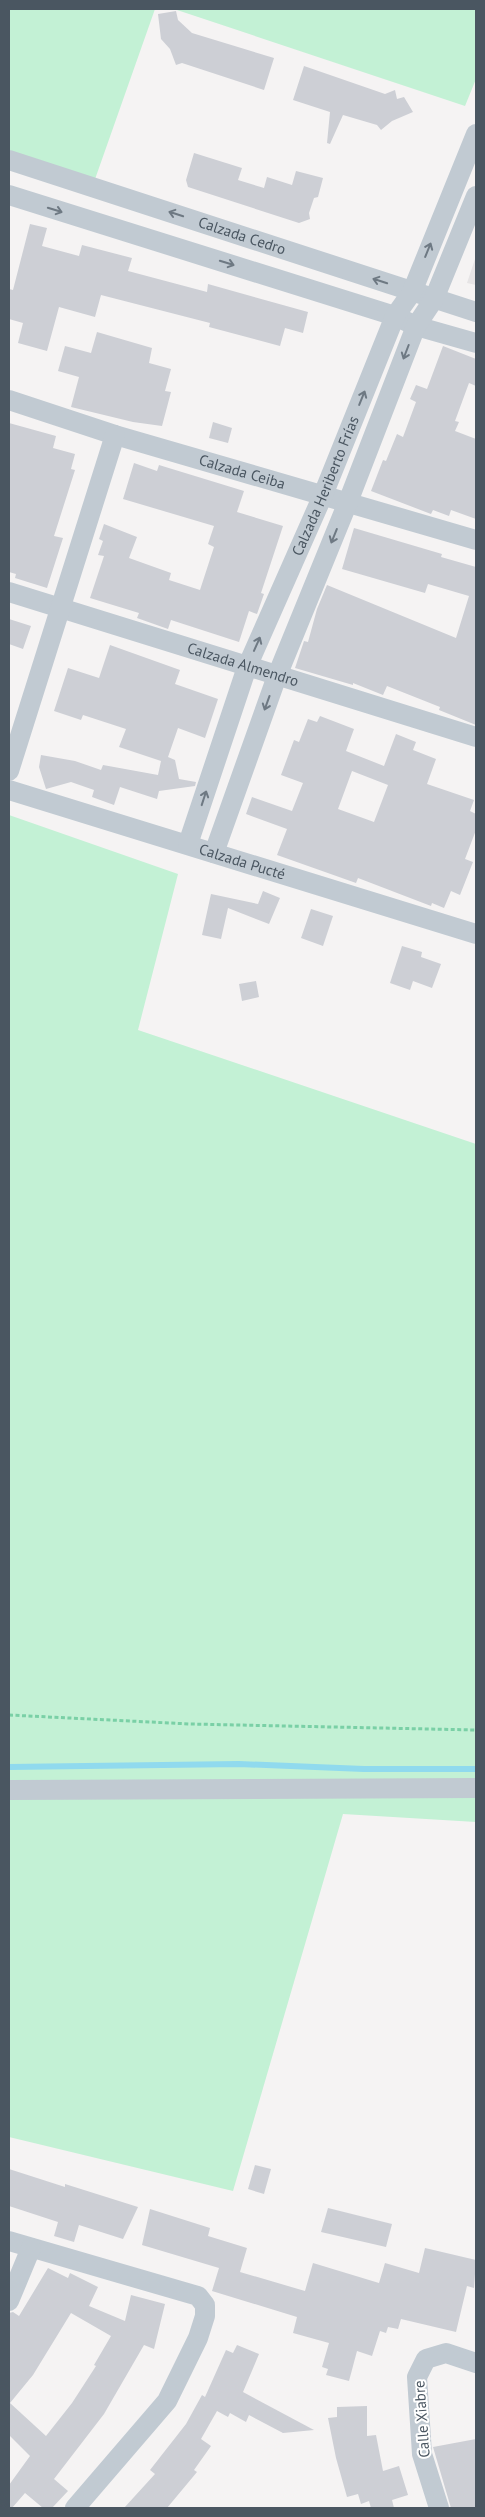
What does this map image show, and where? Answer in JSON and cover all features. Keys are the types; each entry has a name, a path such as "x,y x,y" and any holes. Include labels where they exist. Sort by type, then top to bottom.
{"street":[{"name":"Calzada Heriberto Frías","path":"188,844 247,667 322,496 395,316 412,292 476,134"},
{"name":"Calzada Cedro","path":"9,160 476,312"},
{"name":"Calzada Cedro","path":"9,195 395,316 416,326 476,343"},
{"name":"Calzada Heriberto Frías","path":"214,853 277,676 348,502 416,326 434,299 476,196"},
{"name":"Calzada Ceiba","path":"9,400 115,435 476,540"},
{"path":"9,771 59,607 115,435"},
{"name":"Calzada Almendro","path":"9,592 476,737"},
{"name":"Calzada Pucté","path":"9,790 476,934"},
{"path":"9,1790 476,1788"},
{"path":"9,2241 198,2296 205,2306 205,2316 198,2338 168,2401 75,2508"},
{"path":"9,2301 31,2248"},
{"name":"Calle Xiabre","path":"439,2508 422,2454 418,2376 426,2359 446,2353 476,2363"}],"path":[{"path":"9,1715 190,1724 476,1730"}],"shaded area":[{"path":"476,256 476,285 467,283"}],"green space":[{"path":"9,9 155,9 94,182 9,154"},
{"path":"174,9 476,9 476,79 465,106"},
{"path":"9,815 178,874 138,1030 476,1144 476,1822 343,1814 233,2191 9,2137"}],"building":[{"path":"176,11 178,20 192,33 274,58 264,90 182,63 176,65 170,49 161,39 158,14"},
{"path":"304,66 385,94 395,90 397,99 404,97 413,112 392,121 381,130 377,125 343,115 330,144 327,143 330,112 293,100"},
{"path":"194,153 242,168 238,180 264,188 267,177 292,185 296,171 323,178 318,197 314,198 309,213 310,219 299,223 188,187 186,180"},
{"path":"30,224 47,228 42,246 79,256 82,245 132,258 128,271 207,292 208,284 308,312 303,333 285,328 280,346 209,327 210,323 101,295 95,317 59,307 47,351 18,343 23,323 9,319 9,289 13,290"},
{"path":"97,332 152,348 149,363 171,369 165,391 171,392 162,426 133,422 71,407 79,377 58,371 65,346 91,353"},
{"path":"443,346 476,359 476,386 469,383 455,421 459,422 455,431 476,439 476,519 451,510 449,516 433,510 431,514 371,491 383,460 386,461 397,434 403,437 416,402 410,399 416,385 427,389"},
{"path":"213,422 232,428 228,443 209,438"},
{"path":"9,423 56,436 53,448 75,454 71,469 75,470 54,536 63,538 47,588 15,578 16,574 9,572"},
{"path":"134,463 157,471 159,465 244,491 237,512 283,526 261,593 264,594 257,614 249,611 239,642 171,620 168,629 137,618 139,613 90,598 104,556 98,555 103,541 99,539 104,524 137,537 129,558 171,573 169,580 200,590 214,547 208,544 214,526 123,499"},
{"path":"354,528 442,554 441,557 476,567 476,725 439,710 440,707 387,686 383,695 353,683 353,685 295,668 304,641 308,642 317,609 327,585 456,638 469,596 428,584 425,593 342,569"},
{"path":"9,619 31,626 23,649 9,644"},
{"path":"110,645 180,670 175,684 218,699 205,738 178,728 168,757 175,760 179,779 196,782 195,786 159,791 157,799 120,787 114,805 92,797 94,790 71,782 46,789 39,767 41,755 75,761 101,770 103,765 158,775 161,761 119,747 126,729 83,715 81,720 54,711 68,668 99,678"},
{"path":"320,716 354,729 346,751 384,766 396,734 416,742 413,750 436,759 427,784 474,800 470,811 476,814 476,830 465,859 473,862 460,895 451,891 444,908 432,903 431,906 358,878 356,883 277,855 287,829 246,814 252,797 292,811 303,783 281,775 294,740 299,742 308,719 317,722","holes":["352,771 388,785 374,822 338,809"]},
{"path":"263,891 280,898 269,924 228,908 221,939 202,935 211,894 258,904"},
{"path":"311,909 333,916 323,946 301,938"},
{"path":"402,946 422,952 421,957 441,964 432,988 413,981 410,990 390,983"},
{"path":"256,981 259,997 242,1001 239,984"},
{"path":"255,2165 271,2169 264,2194 248,2189"},
{"path":"9,2169 138,2207 123,2239 79,2225 74,2242 54,2236 58,2222 9,2206"},
{"path":"328,2208 392,2224 386,2247 321,2232"},
{"path":"150,2209 210,2228 208,2236 247,2248 240,2272 305,2291 313,2263 379,2283 385,2263 419,2273 425,2248 476,2260 474,2288 467,2286 456,2332 401,2319 398,2329 388,2327 386,2333 380,2331 372,2356 357,2351 349,2381 326,2375 328,2369 322,2367 329,2343 293,2333 297,2317 212,2291 219,2268 142,2245"},
{"path":"48,2268 68,2278 70,2273 98,2287 89,2306 125,2321 131,2295 165,2304 154,2349 144,2345 104,2414 54,2479 68,2491 52,2508 43,2508 25,2493 12,2508 9,2508 9,2485 30,2456 9,2435 9,2313 13,2312 19,2316","holes":["71,2313 111,2336 94,2365 96,2366 72,2403 46,2436 10,2403 33,2375"]},
{"path":"237,2345 259,2354 243,2392 314,2430 283,2433 249,2415 246,2422 230,2413 228,2417 217,2411 201,2439 211,2446 194,2470 197,2472 167,2508 124,2508 155,2474 150,2470 186,2424 202,2395 205,2397 226,2350 233,2353"},
{"path":"367,2406 367,2436 376,2435 383,2471 399,2466 408,2495 392,2500 394,2508 371,2508 369,2501 361,2504 358,2494 347,2497 336,2458 328,2418 337,2417 337,2407"},
{"path":"476,2439 476,2508 451,2508 433,2447"}],"waterway":[{"path":"9,1767 239,1764 364,1769 476,1769"}]}
